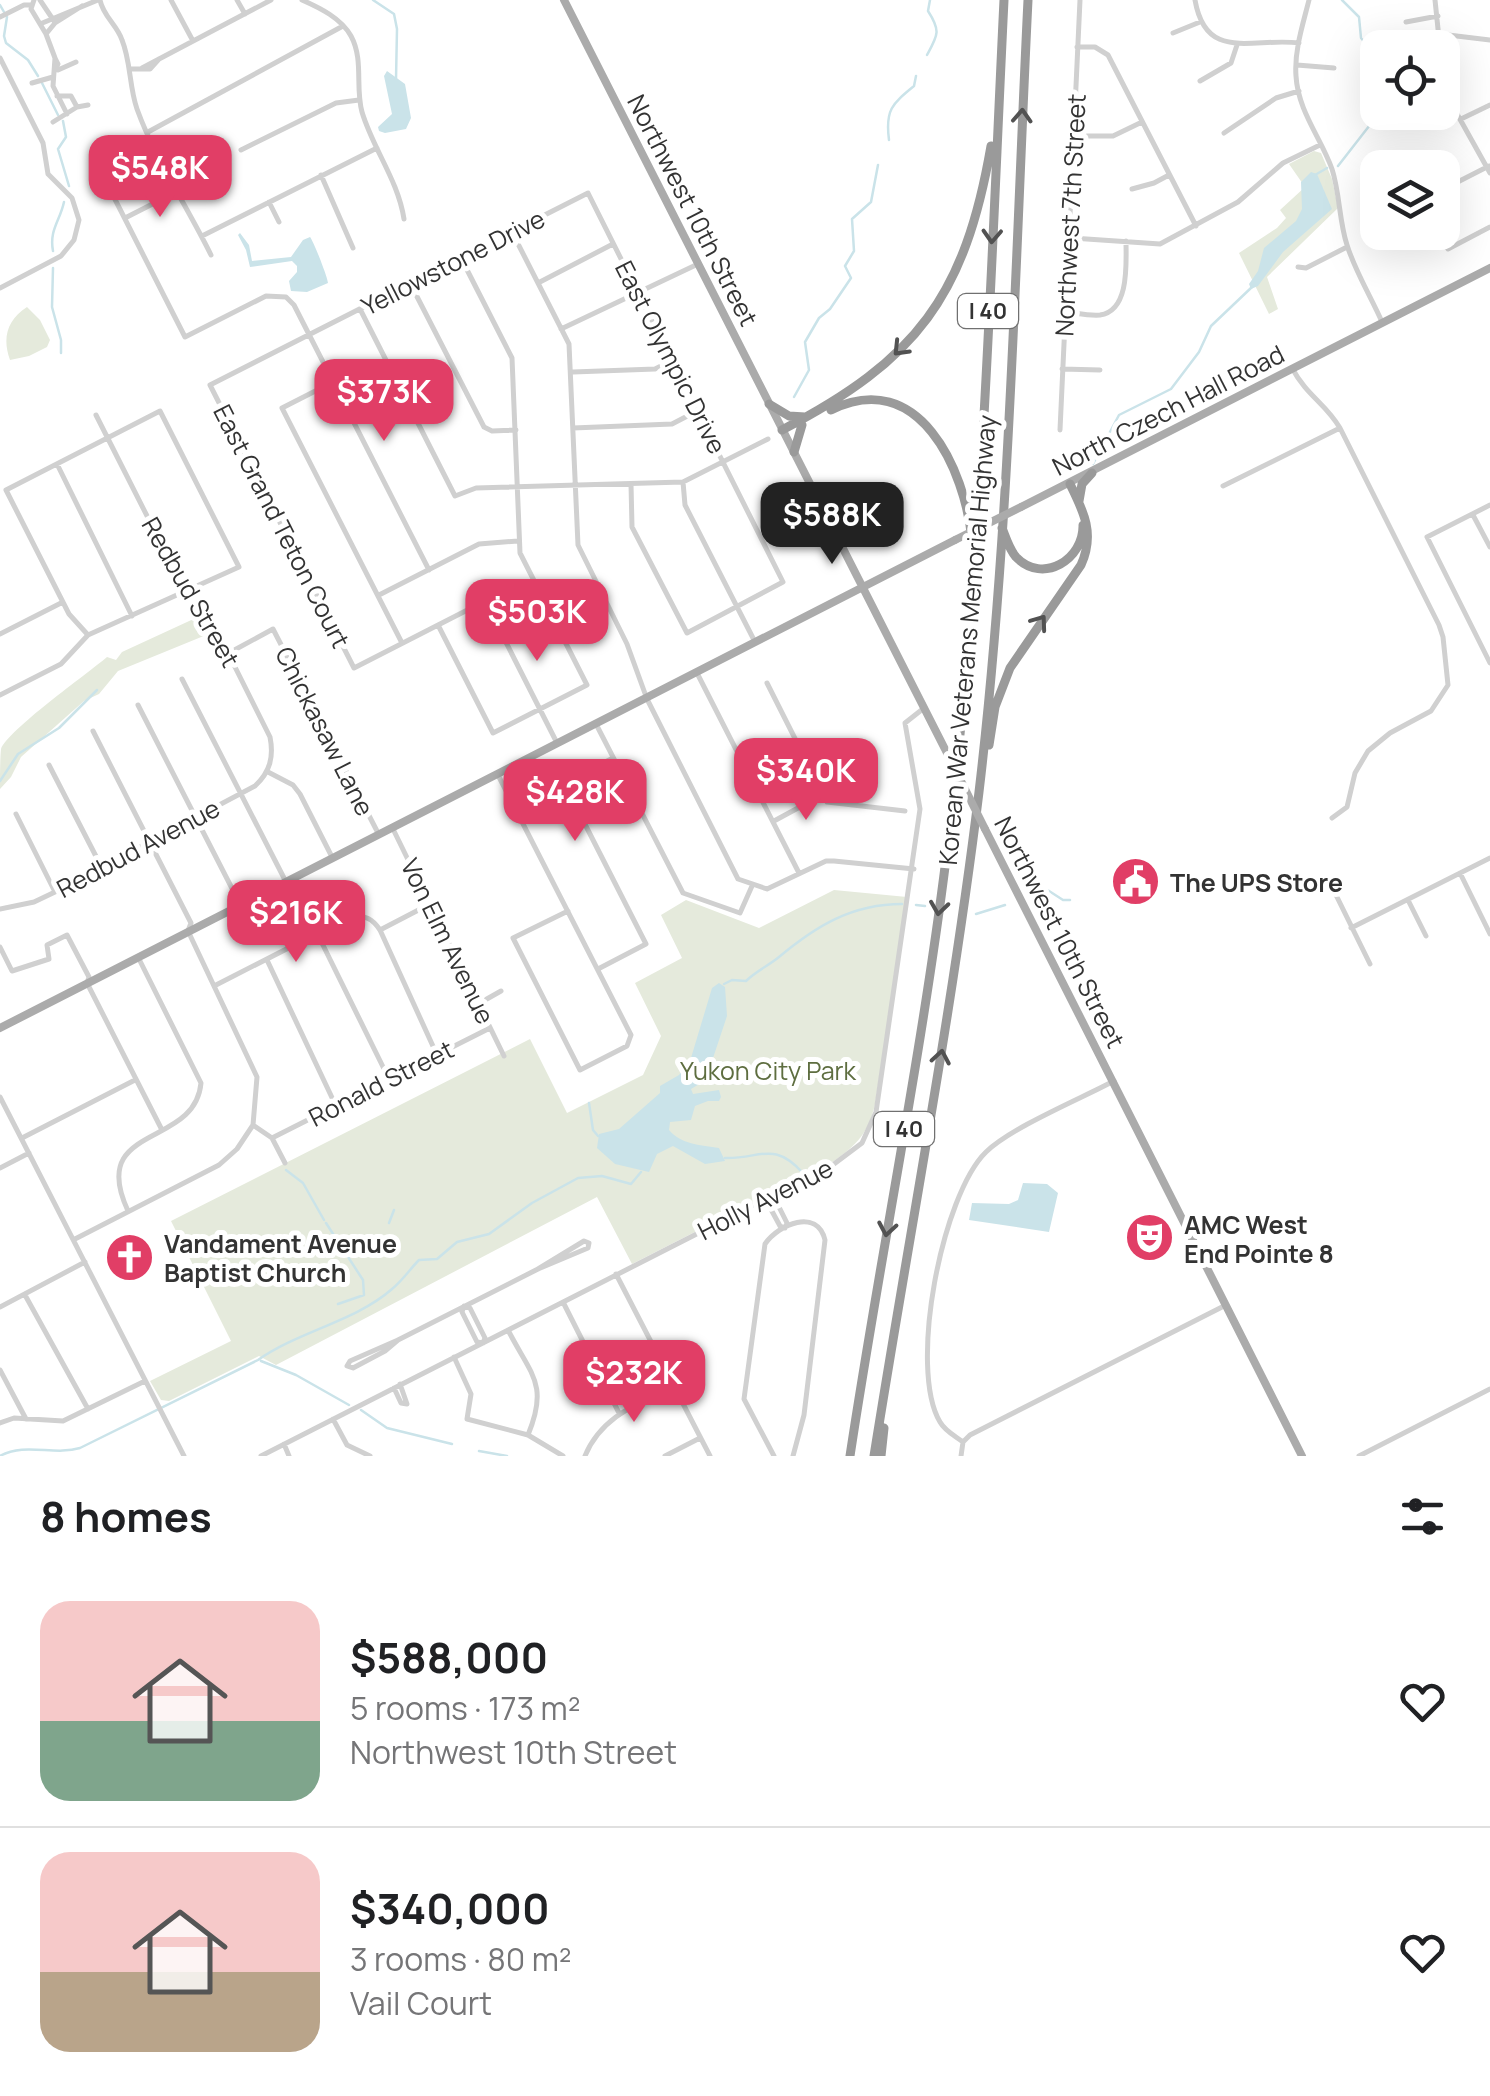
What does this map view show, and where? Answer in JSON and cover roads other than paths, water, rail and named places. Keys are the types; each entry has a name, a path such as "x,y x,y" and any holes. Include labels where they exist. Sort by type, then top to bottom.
{"highway":[{"name":"Korean War Veterans Memorial Highway","path":"850,1453 933,955 962,712 974,571 1004,0"},
{"name":"Korean War Veterans Memorial Highway","path":"877,1456 948,1013 978,792 1001,526 1028,0"},
{"path":"794,452 805,421 879,370 914,335 945,292 976,222 999,104"},
{"path":"783,432 847,403 866,400 894,404 921,420 939,441 960,480 970,518 974,571"},
{"path":"769,404 805,421"},
{"path":"1080,504 1082,484 1092,473"},
{"path":"1001,526 1011,550 1026,564 1048,568 1069,560 1078,549 1083,530 1068,485"},
{"path":"978,792 996,707 1010,668 1087,552 1088,528 1068,485"}],"main road":[{"name":"Northwest 10th Street","path":"564,0 1302,1456"},
{"name":"North Czech Hall Road","path":"0,1028 1490,268"}],"street":[{"path":"40,24 99,0 124,46 134,97 148,132 210,255"},
{"path":"171,0 193,41"},
{"path":"237,0 244,14"},
{"path":"131,69 160,60 271,0"},
{"path":"302,0 334,17 351,36 358,58 359,100 397,188 404,219"},
{"name":"Northwest 7th Street","path":"1060,430 1080,0"},
{"path":"1195,0 1200,22 1214,36 1237,45 1299,43"},
{"path":"1308,0 1299,43 1299,91 1330,164 1347,247 1382,322"},
{"path":"1434,0 1440,30"},
{"path":"35,2 54,21"},
{"path":"0,18 35,2"},
{"path":"35,2 58,64 54,74 67,114"},
{"path":"1406,22 1438,16"},
{"path":"46,34 54,21"},
{"path":"1173,33 1200,22"},
{"path":"148,132 343,26"},
{"path":"1460,36 1490,40"},
{"path":"1200,81 1231,63 1237,45"},
{"path":"1077,47 1104,50 1196,226"},
{"path":"0,58 44,143 50,178 72,198 79,225 74,240 61,256 0,288"},
{"path":"32,83 76,62"},
{"path":"1297,66 1334,68"},
{"path":"1224,133 1276,98 1299,91"},
{"path":"58,96 70,96 77,107"},
{"path":"241,150 336,103 359,100"},
{"path":"53,122 88,104"},
{"path":"1460,182 1489,169 1461,119 1490,105"},
{"path":"1074,136 1114,136 1142,122"},
{"path":"1071,238 1160,244 1238,202 1283,163 1320,145"},
{"path":"202,236 378,147"},
{"path":"97,164 185,337 266,296 286,297 294,304 428,570"},
{"path":"1132,189 1154,184 1170,174"},
{"path":"322,175 353,248"},
{"path":"125,218 178,191"},
{"name":"Yellowstone Drive","path":"210,385 588,193"},
{"name":"East Olympic Drive","path":"588,193 783,582 738,608"},
{"path":"269,202 279,222"},
{"path":"1460,243 1490,227"},
{"path":"512,232 569,344 578,545 628,644 646,698 738,879 767,890 834,861 914,869"},
{"path":"1066,312 1101,315 1111,311 1124,290 1126,241"},
{"path":"538,282 613,244"},
{"path":"1298,267 1306,268 1347,247"},
{"path":"438,625 492,733 588,685 520,553 512,358 461,258"},
{"path":"562,329 698,264"},
{"path":"410,283 484,427 516,430"},
{"path":"360,310 455,496 476,488 683,482 768,439"},
{"path":"572,372 655,369 673,360"},
{"path":"1062,368 1100,370"},
{"path":"1292,368 1304,390 1330,411 1340,428 1439,626 1448,685 1431,712 1390,733 1368,751 1355,773 1346,808 1332,818"},
{"path":"333,382 282,408 402,643 485,601 557,743"},
{"name":"East Grand Teton Court","path":"210,385 354,668 402,643"},
{"path":"573,428 672,424 699,410"},
{"path":"0,695 60,664 88,635 239,567 160,411 6,490 62,602 88,635"},
{"name":"Redbud Street","path":"96,415 186,594 206,610 270,737 268,772"},
{"path":"1223,486 1340,428"},
{"path":"57,464 132,616"},
{"path":"683,482 685,506 755,642"},
{"path":"631,484 632,527 687,633 738,608"},
{"path":"1490,505 1427,537 1490,663"},
{"path":"1472,514 1490,548"},
{"path":"378,596 479,544 518,541"},
{"path":"0,634 62,602"},
{"name":"Chickasaw Lane","path":"228,654 273,629 378,833"},
{"path":"697,673 799,873"},
{"path":"182,678 285,880"},
{"path":"767,683 822,795 832,803 905,811"},
{"path":"138,705 240,904"},
{"name":"Holly Avenue","path":"261,1456 851,1154 872,1128 892,1015 914,869 919,792 904,733 910,717 924,708"},
{"path":"596,724 683,893 740,912 752,886"},
{"path":"75,1239 219,1165 237,1149 253,1125 258,1077 188,930 191,923 92,731"},
{"path":"598,969 646,944 564,784 613,758"},
{"path":"50,765 102,868"},
{"path":"268,772 293,785 332,857"},
{"name":"Redbud Avenue","path":"2,909 34,902 102,868 255,786 268,772"},
{"path":"498,773 598,969 631,1042 580,1070 513,938 568,911"},
{"path":"774,821 822,795"},
{"path":"16,814 55,892"},
{"name":"Von Elm Avenue","path":"392,826 504,1056"},
{"path":"1351,928 1490,858"},
{"path":"1460,873 1490,934"},
{"path":"1336,895 1370,964"},
{"path":"1408,900 1426,936"},
{"path":"0,901 2,909"},
{"path":"380,930 430,904"},
{"path":"216,986 352,916 374,920 436,1055"},
{"path":"0,947 12,971 49,959 47,945 67,934 162,1130"},
{"path":"318,935 388,1078"},
{"path":"128,1210 117,1178 120,1165 133,1145 189,1116 199,1102 201,1083 138,957"},
{"path":"267,960 334,1104"},
{"path":"478,1004 501,992"},
{"name":"Ronald Street","path":"272,1138 490,1028"},
{"path":"22,1138 136,1080"},
{"path":"963,1442 939,1421 925,1368 939,1265 967,1179 977,1162 996,1144 1114,1081"},
{"path":"0,1099 184,1456"},
{"path":"253,1125 272,1138 285,1163"},
{"path":"0,1168 29,1153"},
{"path":"770,1197 768,1202 780,1226 785,1228"},
{"path":"774,1456 744,1399 764,1244 769,1237 804,1220 822,1228 825,1240 804,1415 793,1456"},
{"path":"398,1340 369,1360 352,1368 347,1366 350,1361 538,1269 584,1241 589,1243 588,1248 538,1269"},
{"path":"0,1308 86,1262"},
{"path":"616,1274 710,1456"},
{"path":"25,1295 88,1409"},
{"path":"562,1302 619,1414"},
{"path":"961,1456 963,1442 970,1435 1226,1304"},
{"path":"464,1306 470,1308 485,1338 483,1342"},
{"path":"508,1330 540,1394 538,1412 528,1436"},
{"path":"454,1357 469,1387 468,1419 528,1436 563,1456"},
{"path":"0,1370 26,1419"},
{"path":"0,1422 63,1421 145,1381"},
{"path":"585,1456 592,1438 619,1414 673,1386"},
{"path":"1359,1456 1490,1389"},
{"path":"333,1419 347,1446 370,1456"},
{"path":"666,1456 700,1438"},
{"path":"284,1444 289,1456"}],"water":[{"path":"387,71 405,84 411,118 406,129 385,133 378,127 392,114 384,76"},
{"path":"1311,172 1317,174 1332,209 1283,252 1258,286 1251,289 1249,284 1258,271 1264,248 1296,221 1302,209 1301,182"},
{"path":"240,233 249,245 252,261 291,257 303,240 310,237 328,283 307,292 291,291 289,281 297,266 292,261 250,267"},
{"path":"719,983 725,987 727,1016 713,1058 716,1074 691,1089 693,1094 719,1090 721,1097 719,1101 695,1106 691,1120 670,1122 669,1130 686,1141 719,1148 725,1161 705,1164 673,1146 657,1154 649,1172 615,1164 597,1148 599,1134 619,1129 660,1093 660,1086 679,1075 691,1058 712,988"},
{"path":"1023,1183 1047,1184 1058,1193 1049,1232 969,1220 972,1203 1009,1204 1018,1200"}],"waterway":[{"path":"373,0 394,14 396,79"},
{"path":"927,55 936,33 928,11 930,0"},
{"path":"1342,0 1359,17 1360,30"},
{"path":"0,5 4,12"},
{"path":"7,17 6,43 28,60 38,76"},
{"path":"889,140 892,108 914,86 916,76"},
{"path":"42,83 58,115"},
{"path":"63,121 66,137 58,149 69,186"},
{"path":"1338,166 1366,130"},
{"path":"794,397 809,370 805,342 851,278 845,266 854,251 852,219 871,202 878,165"},
{"path":"1315,175 1327,168"},
{"path":"53,251 54,231 64,202"},
{"path":"53,268 52,307 61,353"},
{"path":"1093,464 1119,415 1171,389 1199,352 1211,326 1252,287"},
{"path":"0,781 18,754 59,728 97,690"},
{"path":"1031,893 1046,889 1070,900"},
{"path":"724,984 746,981 836,919 867,908 902,904"},
{"path":"916,905 925,906"},
{"path":"976,914 1005,905"},
{"path":"589,1103 593,1130 598,1136"},
{"path":"725,1158 775,1154 803,1173"},
{"path":"286,1170 303,1183 324,1220"},
{"path":"0,1456 19,1450 80,1448 361,1310 392,1289 419,1260 437,1259 457,1242 489,1234 532,1203 578,1178 602,1176 631,1184 641,1172"},
{"path":"389,1223 394,1210"},
{"path":"326,1223 363,1280 364,1295 338,1304"},
{"path":"346,1253 352,1246"},
{"path":"261,1361 296,1375 349,1405"},
{"path":"361,1410 387,1428 452,1444"},
{"path":"479,1451 507,1456"}],"place":[{"name":"The UPS Store","path":"1135,882"},
{"name":"AMC West End Pointe 8","path":"1149,1238"},
{"name":"Vandament Avenue Baptist Church","path":"129,1257"}],"park label":[{"name":"Yukon City Park","path":"768,1070"}]}
